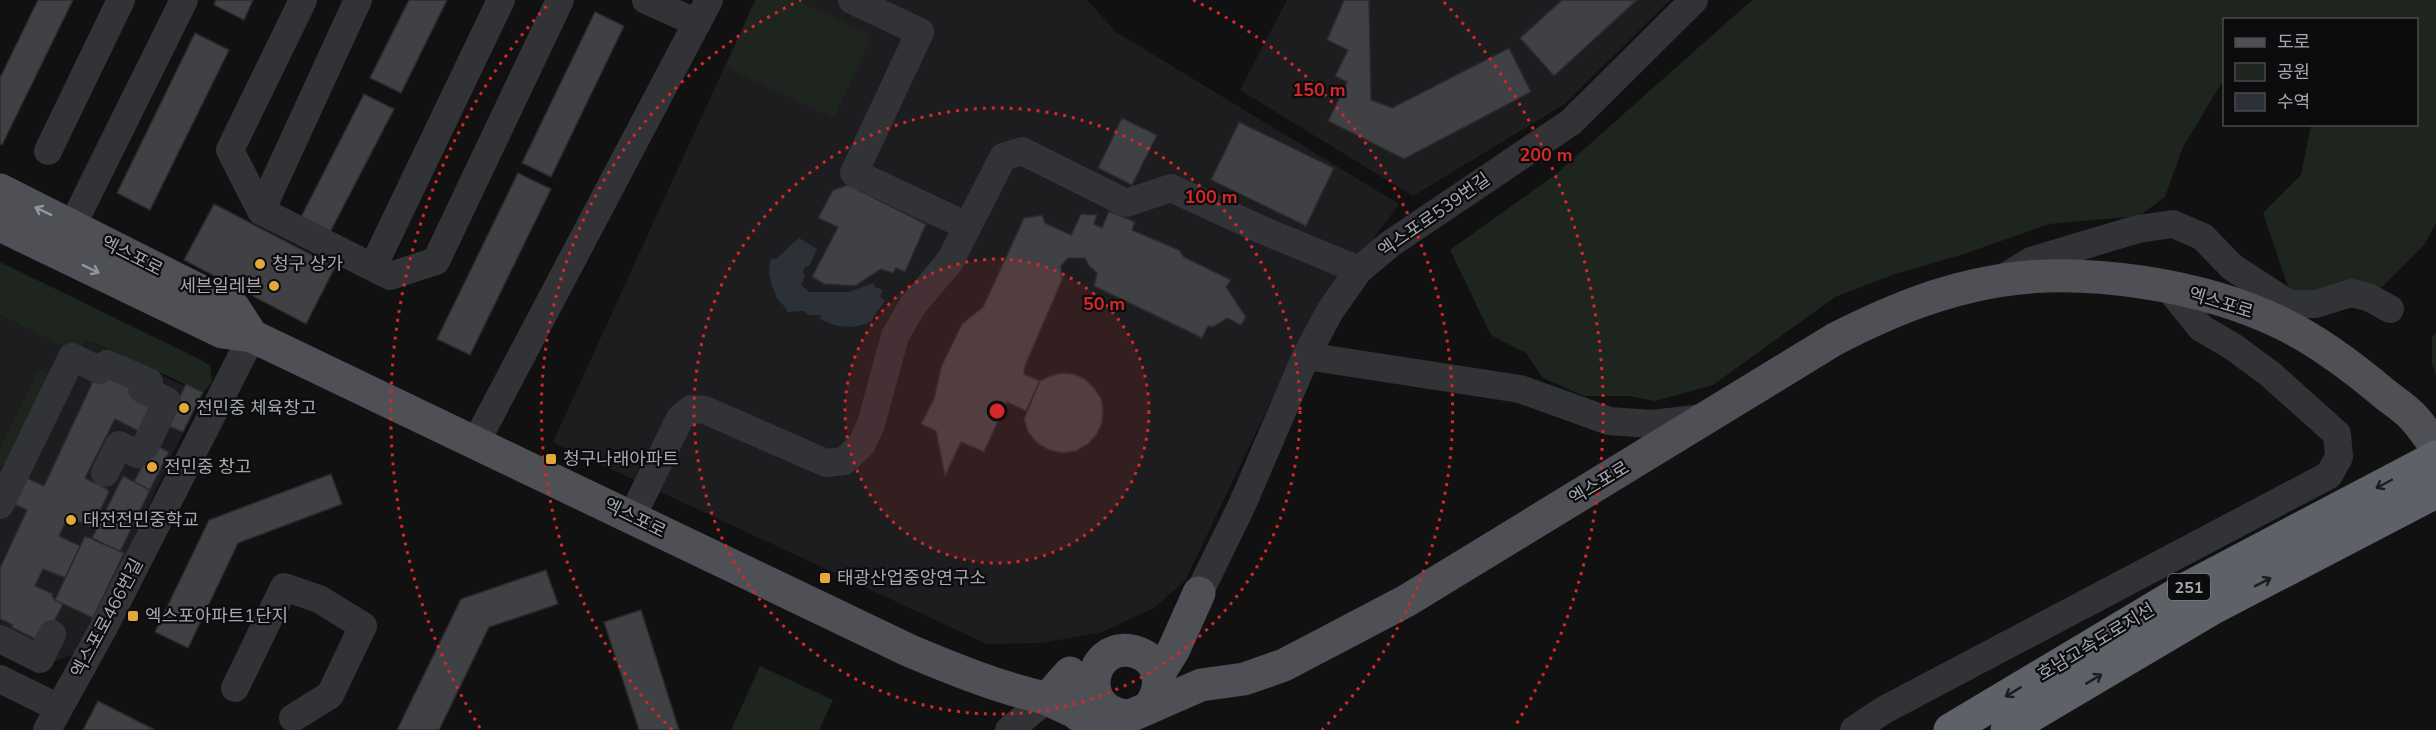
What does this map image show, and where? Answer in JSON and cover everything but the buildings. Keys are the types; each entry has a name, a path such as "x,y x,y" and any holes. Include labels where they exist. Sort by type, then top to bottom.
{"highway":[{"name":"호남고속도로지선","path":"1950,730 2191,586 2436,457"},
{"name":"호남고속도로지선","path":"2007,730 2213,608 2436,492"}],"main road":[{"name":"엑스포로","path":"0,190 68,241 222,332 252,336 908,650 973,678 1034,695 1127,709 1196,683 1244,679 1284,665 1406,601 1835,339 1883,314 1946,292 1998,281 2054,275 2121,279 2168,287 2241,307 2281,323 2361,375 2413,417 2436,447"},
{"name":"엑스포로","path":"0,225 68,241"},
{"path":"1127,709 1179,639 1199,593"},
{"path":"1127,709 1095,695 1093,684 1095,672 1114,656 1176,619 1199,593"},
{"path":"1179,639 1178,655 1185,673 1196,683"},
{"path":"1034,695 1070,673 1114,656 1147,657 1154,665 1127,709"}],"street":[{"path":"48,151 121,0"},
{"path":"68,241 184,0"},
{"path":"303,0 230,150 261,211 390,276 436,261 560,0"},
{"path":"261,211 358,0"},
{"path":"373,267 501,0"},
{"path":"476,442 703,12 646,0"},
{"path":"852,0 920,32 854,173 966,226"},
{"name":"엑스포로539번길","path":"1199,593 1242,505 1306,356 1330,311 1359,270 1390,244 1570,122 1694,0"},
{"path":"632,517 680,418 691,410 705,410 826,464 844,461 862,444 871,424 895,336 914,305 950,261 1003,157 1022,151 1126,203 1171,188 1262,230 1359,270"},
{"name":"엑스포로","path":"1998,281 2031,261 2138,229 2173,224 2203,237 2232,267 2289,304 2316,304 2352,293 2368,297 2390,309"},
{"path":"1854,730 1884,710 2329,475 2339,457 2337,434 2270,374 2232,346 2201,328 2168,287"},
{"name":"엑스포로466번길","path":"53,719 104,627 252,336"},
{"path":"1306,356 1520,389 1609,421 1652,424 1704,418"},
{"path":"0,506 72,357 99,370 107,364 149,382 142,389 167,401 145,447 137,454 119,445 105,473"},
{"path":"235,688 284,587 319,599 363,626 330,695 293,718"},
{"path":"0,639 40,659 52,634"},
{"path":"0,680 53,719"},
{"path":"1009,730 1034,695"}],"shaded area":[{"path":"755,0 1087,0 1116,32 1399,204 1304,332 1185,581 1154,608 1102,632 1042,643 987,644 553,442"},
{"path":"1287,0 1670,0 1565,104 1413,196 1240,90"},
{"name":"대전전민중학교","path":"0,315 78,352 85,339 201,394 80,652 42,666 0,646"}],"green space":[{"path":"756,0 796,0 872,35 834,118 725,67"},
{"path":"1752,0 2436,0 2436,223 2424,245 2370,299 2292,298 2263,213 2301,175 2311,126 2418,126 2418,18 2223,18 2223,81 2183,147 2165,197 2139,216 2049,224 1964,254 1895,274 1835,297 1713,385 1655,401 1630,396 1584,396 1543,378 1526,353 1491,335 1450,250 1555,175"},
{"path":"0,262 210,365 212,382 203,392 85,339 79,353 0,315"},
{"path":"2436,333 2436,376 2432,364 2432,337"},
{"path":"39,369 52,375 6,468 0,465 0,447"},
{"path":"760,666 833,700 819,730 731,730"}],"water":[{"path":"799,238 817,249 810,265 805,267 803,272 805,276 801,285 810,292 849,292 873,283 875,287 883,290 880,296 885,301 872,321 858,326 845,327 819,318 822,315 808,315 804,311 787,312 774,291 769,266 772,258 776,259"}],"place":[{"name":"청구 상가","path":"260,264"},
{"name":"세븐일레븐","path":"274,286"},
{"name":"전민중 체육창고","path":"184,408"},
{"name":"청구나래아파트","path":"551,459"},
{"name":"전민중 창고","path":"152,467"},
{"name":"대전전민중학교","path":"71,520"},
{"name":"태광산업중앙연구소","path":"825,578"},
{"name":"엑스포아파트1단지","path":"133,616"}]}
